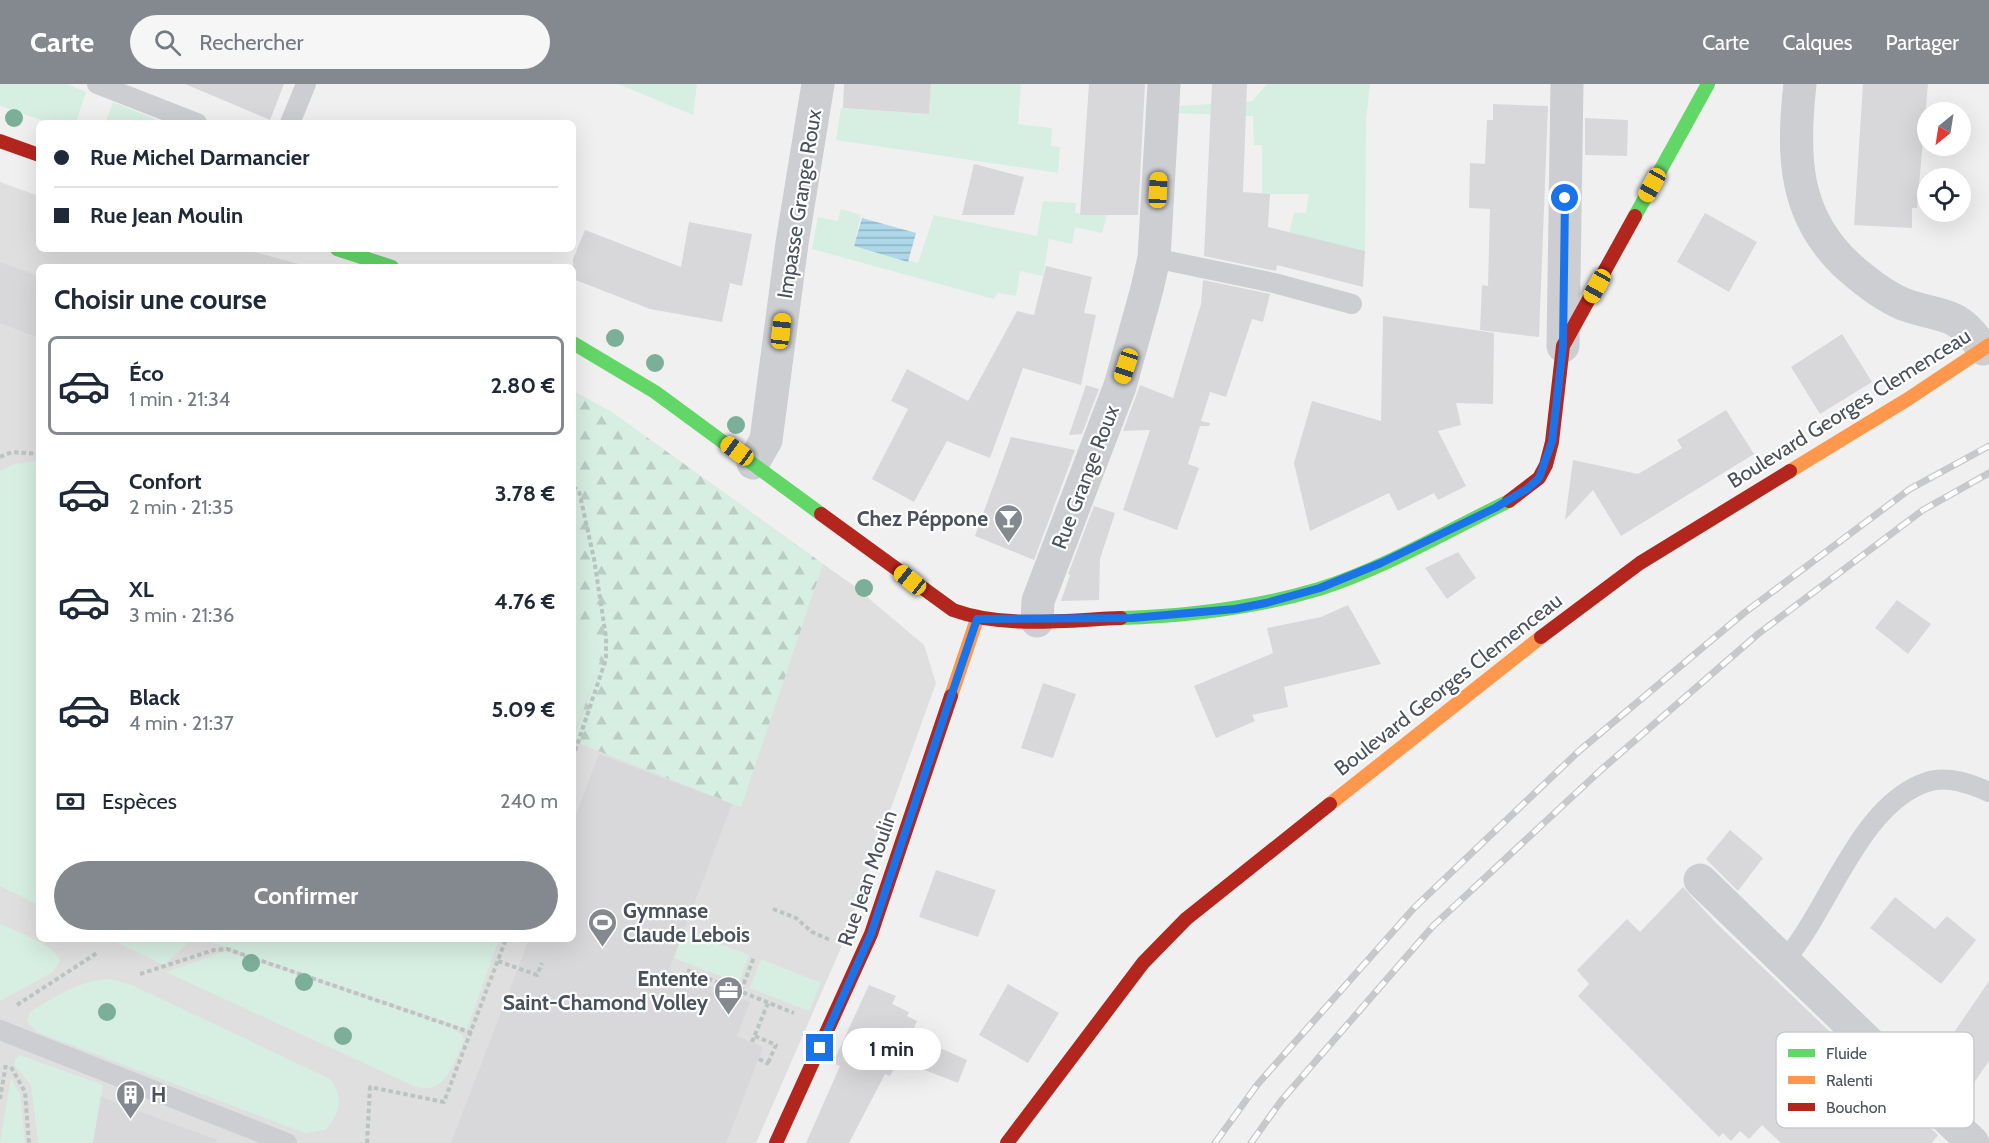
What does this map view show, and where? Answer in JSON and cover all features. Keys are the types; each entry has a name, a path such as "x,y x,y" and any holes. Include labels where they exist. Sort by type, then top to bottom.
{"street":[{"name":"Impasse Grange Roux","path":"753,463 766,440 792,243 818,84"},
{"name":"Rue Grange Roux","path":"1037,621 1038,601 1130,356 1154,258 1164,84"},
{"path":"576,345 655,392 859,539 928,594 953,610 977,619 1037,621 1132,618 1235,609 1266,603 1320,588 1381,563 1513,499 1539,478 1546,465 1552,442 1563,346 1567,84"},
{"path":"1563,346 1708,84"},
{"path":"1800,84 1795,129 1800,185 1812,222 1834,254 1866,283 1902,303 1958,319 1986,347"},
{"path":"0,141 36,154"},
{"path":"346,252 383,264"},
{"name":"Boulevard Georges Clemenceau","path":"1007,1143 1108,1005 1143,963 1186,919 1480,683 1640,563 1908,399 1986,347"},
{"name":"Rue Jean Moulin","path":"776,1143 871,934 977,619"},
{"path":"1700,880 1858,1032"},
{"path":"1957,1128 1973,1143"}],"lane":[{"path":"97,84 189,120"},
{"path":"291,120 306,84"},
{"path":"1154,258 1274,283 1352,304"},
{"path":"1784,961 1871,826 1890,805 1909,790 1929,781 1958,781 1989,792"},
{"path":"0,1030 286,1143"}],"path":[{"path":"0,457 12,452 36,453"},
{"path":"576,489 579,491 594,559 606,637 606,659 576,748"},
{"path":"773,909 796,918 812,932 838,943"},
{"path":"367,1143 370,1087 444,1102 505,942"},
{"path":"140,974 214,950 227,949 472,1033"},
{"path":"10,1010 97,953"},
{"path":"741,992 754,957"},
{"path":"498,961 537,975 542,963"},
{"path":"685,976 687,970 830,1028"},
{"path":"752,1042 768,1003"},
{"path":"755,1036 776,1045 768,1063"},
{"path":"3,1054 25,1092 29,1143"},
{"path":"0,1099 7,1061"}],"shaded area":[{"path":"0,182 36,195 36,252 254,252 299,264 36,264 36,942 576,942 576,393 613,413 854,586 924,645 936,683 840,950 756,1143 0,1143"}],"green space":[{"path":"0,84 67,84 86,92 77,120 41,120 0,106"},
{"path":"618,84 697,84 693,115"},
{"path":"931,84 1021,84 1018,124 1052,128 1051,146 1060,147 1058,173 836,140 841,108 929,114"},
{"path":"1267,84 1370,84 1366,121 1365,251 1289,234 1294,213 1306,213 1309,194 1262,194 1262,145 1254,145 1253,116 1178,113 1180,106 1252,101"},
{"path":"113,102 157,120 106,120"},
{"path":"1043,201 1076,203 1075,213 1107,215 1102,233 1075,227 1072,244 1049,239 1043,276 1020,271 1016,296 998,293 994,299 812,249 818,217 838,221 841,209 861,215 854,245 918,263 934,215 1037,236"},
{"path":"576,393 613,413 823,564 741,807 576,742 576,732 600,661 576,616"},
{"path":"36,461 36,904 0,886 0,471 15,464"},
{"path":"576,616 600,661 576,728"},
{"path":"0,924 43,944 57,955 60,961 53,972 0,1001"},
{"path":"684,930 749,955 739,983 674,958"},
{"path":"116,942 190,942 164,965"},
{"path":"211,942 498,942 467,1029"},
{"path":"226,951 451,1027 462,1035 464,1040 448,1075 435,1086 416,1087 166,972"},
{"path":"761,959 821,983 809,1011 750,988"},
{"path":"111,979 132,985 330,1079 339,1099 334,1118 325,1130 305,1133 37,1032 27,1021 30,1012 69,990 89,982"},
{"path":"20,1055 103,1085 93,1143 38,1143 31,1085 15,1066 15,1059"},
{"path":"11,1078 20,1094 25,1143 0,1143"}],"water":[{"path":"862,218 916,233 908,262 854,246"}],"building":[{"path":"185,84 284,84 270,120"},
{"path":"844,84 931,84 929,114 843,108"},
{"path":"1089,84 1145,84 1138,215 1080,215"},
{"path":"1212,84 1247,84 1243,192 1270,194 1268,227 1365,251 1363,287 1277,265 1276,271 1204,256"},
{"path":"1863,84 1928,84 1926,102 1917,102 1917,156 1922,156 1921,168 1917,168 1917,208 1912,208 1912,228 1854,225"},
{"path":"1493,104 1548,106 1539,337 1480,330 1482,285 1488,286 1490,209 1469,208 1470,163 1485,164 1487,120 1493,120"},
{"path":"1585,118 1628,120 1627,156 1585,155"},
{"path":"974,164 1024,177 1014,215 962,215"},
{"path":"1705,213 1757,242 1729,292 1677,262"},
{"path":"689,222 752,234 742,286 730,283 722,322 650,309 576,280 576,264 573,264 573,259 585,230 681,267"},
{"path":"0,262 36,275 36,337 0,323"},
{"path":"1046,266 1092,277 1084,313 1096,315 1081,385 1023,368 990,458 947,441 914,502 872,479 908,409 891,401 907,369 968,401 1017,311 1034,315"},
{"path":"1203,280 1270,294 1263,322 1252,319 1226,397 1210,392 1201,421 1210,423 1209,426 1200,426 1188,464 1199,468 1177,530 1123,510 1150,430 1123,431 1140,385 1173,398 1201,304"},
{"path":"1383,316 1494,333 1493,404 1456,403 1461,425 1438,431 1466,486 1438,500 1434,493 1398,511 1389,493 1310,531 1294,463 1312,401 1381,421"},
{"path":"1842,334 1872,382 1820,414 1791,367"},
{"path":"1086,385 1099,389 1082,434 1069,435"},
{"path":"1726,410 1754,454 1621,536 1593,490 1565,520 1573,460 1638,474 1682,448 1677,440"},
{"path":"1011,437 1075,450 1034,560 975,536"},
{"path":"1094,506 1115,513 1100,559 1099,600 1061,601 1070,575 1068,574"},
{"path":"1458,552 1476,578 1447,599 1425,568"},
{"path":"1897,600 1931,624 1908,654 1875,628"},
{"path":"1348,605 1381,664 1284,687 1288,707 1252,715 1255,721 1216,738 1194,686 1273,653 1267,628 1321,617"},
{"path":"1043,683 1076,694 1053,758 1021,748"},
{"name":"Gymnase Claude Lebois","path":"599,754 732,804 669,970 750,1002 737,1036 763,1047 726,1143 451,1143 528,942 576,942 576,814"},
{"path":"1730,830 1763,858 1738,891 1706,859"},
{"path":"936,870 996,890 978,937 919,917"},
{"path":"1683,887 1715,922 1830,1032 1776,1032 1776,1128 1931,1128 1938,1135 1932,1143 1781,1143 1762,1125 1749,1139 1740,1131 1731,1141 1723,1133 1719,1137 1578,996 1589,984 1577,970 1627,919 1640,932"},
{"path":"1895,897 1935,929 1947,916 1976,940 1941,984 1870,928"},
{"path":"1989,981 1989,1061 1974,1082 1974,1032 1954,1032"},
{"path":"1008,984 1059,1013 1028,1063 979,1035"},
{"path":"869,985 896,996 892,1004 909,1012 907,1016 917,1021 911,1035 967,1060 958,1083 899,1060 890,1076 885,1074 849,1143 806,1143 840,1066 833,1063"},
{"name":"H","path":"101,1097 217,1140 216,1143 93,1143"}],"railway":[{"path":"1215,1143 1257,1085 1414,908 1579,751 1744,613 1910,489 1989,446"},
{"path":"1251,1143 1281,1101 1433,926 1602,769 1758,634 1923,510 1989,473"}],"traffic: fast":[{"path":"1635,216 1708,84"},
{"path":"346,252 383,264"},
{"path":"576,345 655,392 821,514"},
{"path":"1121,618 1221,610 1295,596 1319,589 1392,560 1509,501"}],"traffic: slow":[{"path":"1790,471 1908,399 1989,345"},
{"path":"951,696 977,619"},
{"path":"1330,804 1541,637"}],"traffic: jam":[{"path":"0,141 36,154"},
{"path":"1509,501 1539,478 1546,465 1552,442 1563,346 1635,216"},
{"path":"1541,637 1640,563 1790,471"},
{"path":"821,514 953,610 994,620 1036,622 1121,618"},
{"path":"776,1143 871,934 951,696"},
{"path":"1007,1143 1143,963 1186,919 1330,804"}],"place":[{"name":"Chez Péppone","path":"1009,544"},
{"name":"Gymnase Claude Lebois","path":"602,948"},
{"name":"Entente Saint-Chamond Volley","path":"729,1016"},
{"name":"H","path":"130,1120"}],"route":[{"path":"820,1048 871,934 948,704 973,637 977,619 1037,621 1132,618 1235,609 1266,603 1320,588 1425,543 1513,499 1539,478 1546,465 1552,442 1563,346 1565,198"}]}
